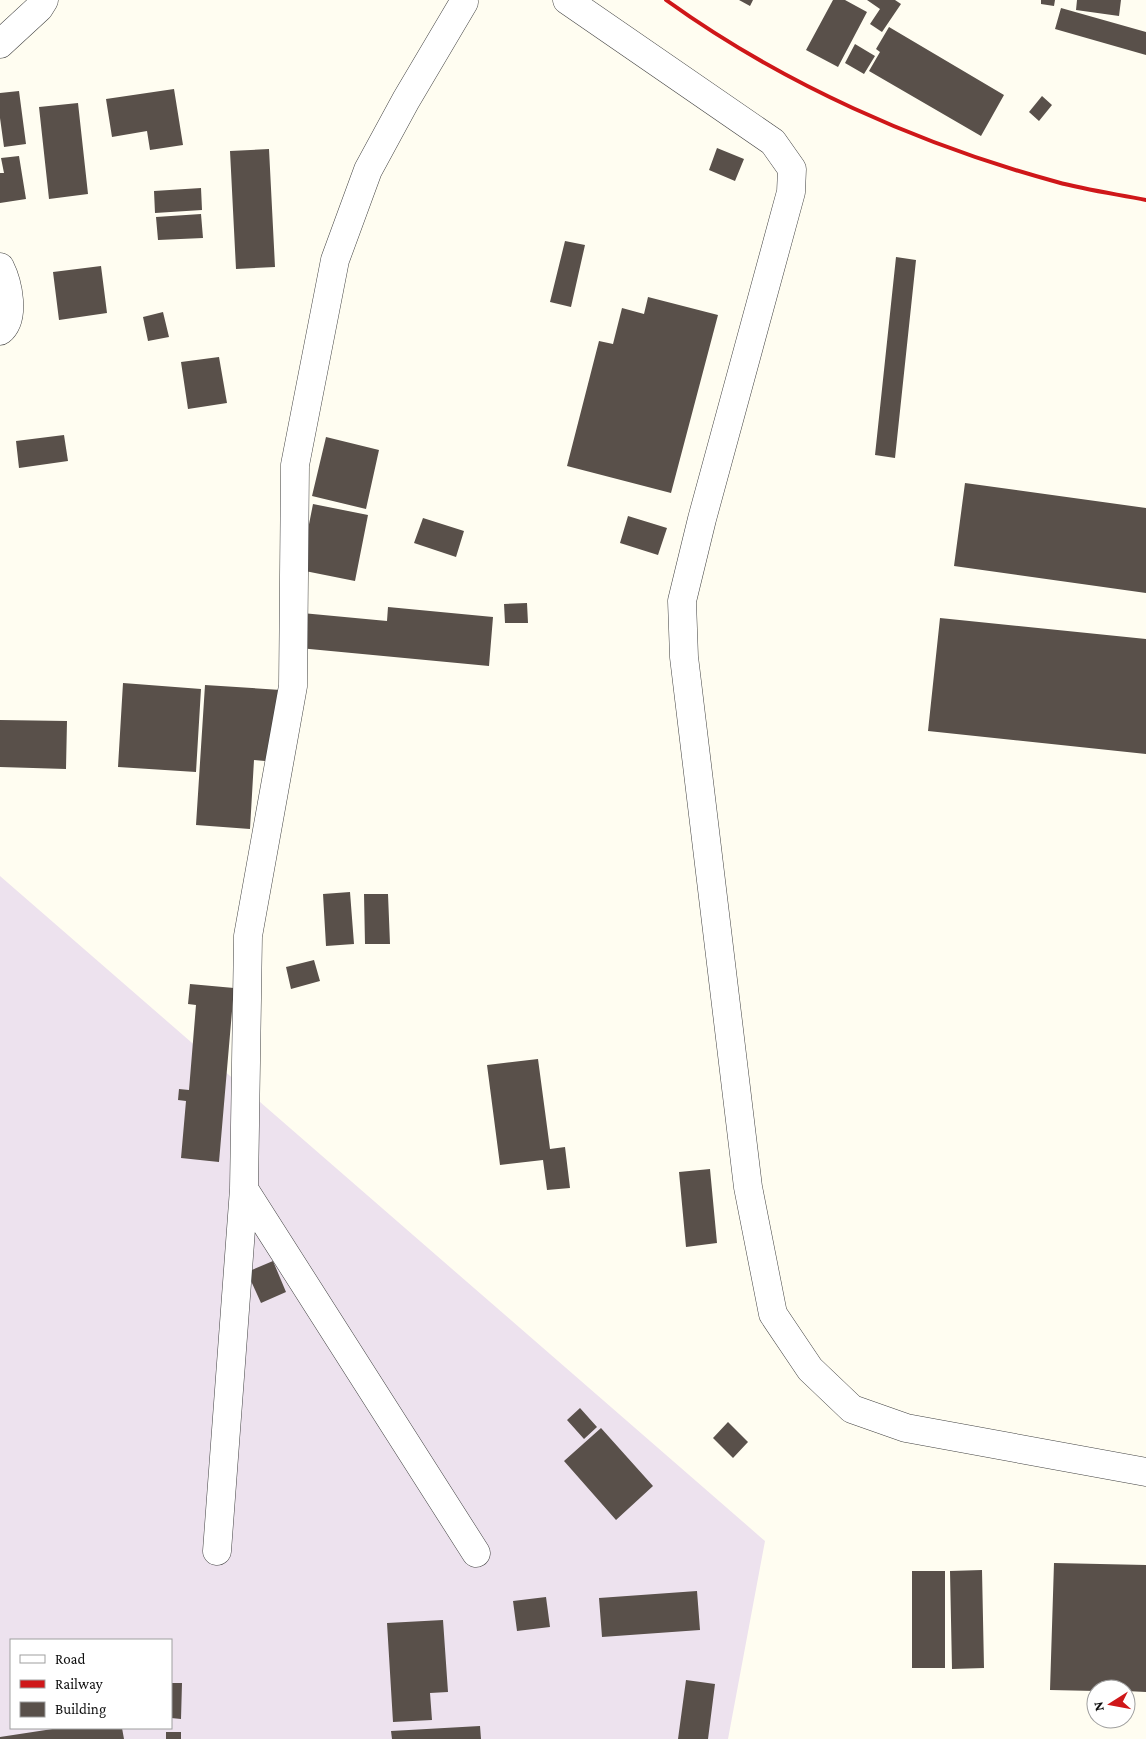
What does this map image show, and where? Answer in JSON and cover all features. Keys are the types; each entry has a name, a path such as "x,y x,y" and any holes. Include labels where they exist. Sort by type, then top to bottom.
{"street":[{"path":"0,44 39,8 44,0"},
{"path":"567,0 774,142 792,168 791,192 702,519 682,601 684,658 747,1177 773,1314 810,1369 852,1409 906,1428 1146,1472"},
{"path":"217,1550 244,1189 248,936 293,686 294,465 335,260 368,170 463,1"},
{"path":"0,267 4,274 11,303 4,328 0,331"},
{"path":"244,1189 476,1553"}],"shaded area":[{"path":"0,876 765,1541 728,1739 0,1739"}],"building":[{"path":"739,0 753,0 750,6"},
{"path":"833,0 845,0 867,12 838,67 806,50"},
{"path":"867,0 895,0 901,4 882,32 870,24 880,9"},
{"path":"1041,0 1055,0 1054,6 1041,4"},
{"path":"1077,0 1121,0 1119,16 1076,10"},
{"path":"1061,8 1146,32 1146,55 1055,29"},
{"path":"889,27 1004,95 981,136 869,71 880,52 876,49"},
{"path":"855,44 875,56 864,74 845,63"},
{"path":"174,89 183,145 150,150 147,131 112,137 106,99"},
{"path":"19,91 26,144 4,147 0,118 0,93"},
{"path":"1042,96 1052,105 1039,121 1029,112"},
{"path":"78,103 88,194 49,199 39,107"},
{"path":"717,148 744,159 735,181 709,170"},
{"path":"269,149 275,267 236,269 230,151"},
{"path":"19,156 26,199 0,203 0,173 4,173 1,158"},
{"path":"201,188 202,210 155,213 154,191"},
{"path":"201,214 203,238 158,240 156,217"},
{"path":"565,241 585,245 571,307 550,302"},
{"path":"896,257 916,260 895,458 875,455"},
{"path":"101,266 107,313 59,320 53,272"},
{"path":"648,297 718,315 671,493 567,466 599,341 613,344 622,308 644,314"},
{"path":"163,312 169,337 148,341 143,317"},
{"path":"219,357 227,403 188,409 181,362"},
{"path":"64,435 68,461 19,468 16,441"},
{"path":"326,437 379,450 366,509 312,496"},
{"path":"965,483 1146,508 1146,593 954,566"},
{"path":"313,504 368,515 355,581 300,570"},
{"path":"628,516 667,528 658,555 620,543"},
{"path":"423,518 464,531 456,557 414,543"},
{"path":"527,603 528,623 505,623 504,604"},
{"path":"388,607 493,617 489,666 299,648 302,613 387,621"},
{"path":"940,618 1146,639 1146,754 928,731"},
{"path":"123,683 201,689 196,772 118,767"},
{"path":"205,685 281,690 276,762 254,760 250,829 196,825"},
{"path":"0,720 67,721 66,769 0,767"},
{"path":"350,892 354,944 326,946 323,894"},
{"path":"364,894 388,894 390,944 365,944"},
{"path":"314,960 320,981 291,989 286,967"},
{"path":"190,984 234,988 219,1162 181,1158 186,1101 178,1100 179,1089 189,1090 196,1005 188,1004"},
{"path":"538,1059 550,1149 565,1147 570,1188 547,1190 543,1160 500,1165 487,1065"},
{"path":"710,1169 717,1243 686,1247 679,1172"},
{"path":"273,1261 286,1292 261,1303 247,1272"},
{"path":"580,1408 597,1427 584,1439 567,1420"},
{"path":"728,1422 748,1442 733,1458 713,1438"},
{"path":"601,1428 653,1486 616,1520 564,1461"},
{"path":"1054,1563 1146,1565 1146,1692 1136,1692 1136,1679 1086,1679 1086,1691 1050,1690"},
{"path":"982,1570 984,1668 952,1669 950,1571"},
{"path":"912,1571 945,1571 945,1668 912,1668"},
{"path":"697,1591 700,1630 602,1637 599,1598"},
{"path":"546,1597 550,1627 517,1631 513,1601"},
{"path":"443,1620 448,1692 430,1693 432,1720 393,1722 387,1623"},
{"path":"686,1680 715,1684 708,1739 678,1739"},
{"path":"172,1683 182,1683 181,1719 172,1718"},
{"path":"480,1726 481,1739 392,1739 391,1731"},
{"path":"52,1729 122,1729 124,1739 0,1739 0,1737"},
{"path":"166,1732 181,1732 181,1739 166,1739"}],"railway":[{"path":"666,0 756,58 804,84 903,130 954,150 1057,182 1146,200"}]}
